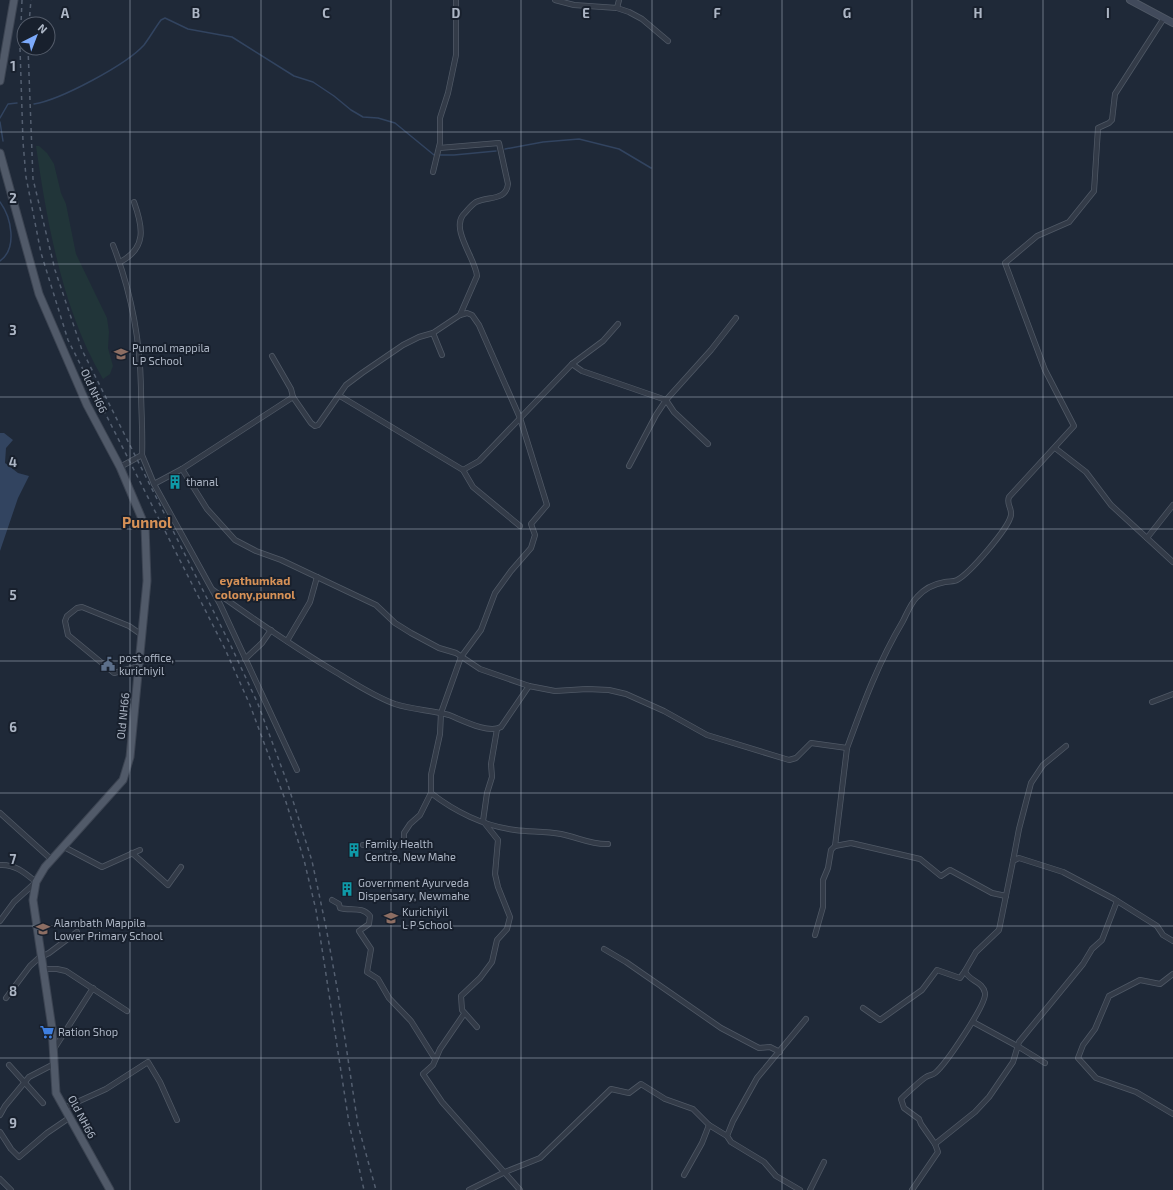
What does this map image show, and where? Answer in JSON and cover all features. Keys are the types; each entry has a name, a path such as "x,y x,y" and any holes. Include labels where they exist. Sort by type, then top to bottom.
{"main road":[{"path":"0,81 14,0"},
{"path":"1130,0 1173,23"},
{"name":"Old NH66","path":"0,153 39,294 87,405 120,467 144,526 147,581 130,757 123,780 52,860 36,882 33,900 52,1028 56,1093 110,1190"}],"street":[{"path":"433,172 438,150 440,118 448,93 456,55 456,0"},
{"path":"555,0 574,4 617,8 642,19 668,41"},
{"path":"617,8 619,0"},
{"path":"835,846 846,748 889,645 916,598 926,588 934,584 957,580 968,571 1000,536 1010,519 1011,514 1008,503 1009,497 1056,448 1074,426 1045,370 1005,263 1037,236 1069,222 1094,191 1098,128 1112,120 1115,94 1164,18"},
{"path":"438,150 499,144 508,184 504,195 477,202 462,217 460,224 466,251 476,269 477,276 460,315"},
{"path":"120,262 132,254 139,242 142,228 134,202"},
{"path":"113,245 120,262 134,315 140,360 143,431 142,455 154,484 212,590 298,770"},
{"path":"272,356 291,389 293,397 315,426 321,422 346,386 386,356 419,337 433,333 460,315 472,315 476,320 520,418 547,505 531,524 535,536 531,548 511,571 495,593 481,630 461,657 441,713 440,734 431,775 431,793 420,815 410,824 404,833 404,843 398,846 378,843 363,845"},
{"path":"629,466 656,415 666,400 711,350 736,318"},
{"path":"463,470 479,461 572,364 604,341 618,324"},
{"path":"433,333 442,355"},
{"path":"572,364 582,371 666,400 674,412 708,444"},
{"path":"340,396 463,470 473,487 520,526"},
{"path":"154,484 182,469 293,397"},
{"path":"1056,448 1086,472 1111,505 1173,562"},
{"path":"120,467 142,455"},
{"path":"182,469 207,509 235,540 376,605 395,623 411,633 461,657 480,669 529,686 556,691 587,688 609,690 626,694 664,711 707,735 789,760 796,758 811,743 846,748"},
{"path":"1147,538 1173,505"},
{"path":"287,641 310,602 317,577"},
{"path":"212,590 364,691 396,704 421,711 441,713 475,726 497,729 501,727 529,686"},
{"path":"139,666 114,673 68,634 65,621 67,616 77,608 82,607 129,626 142,635"},
{"path":"245,659 262,642 271,630"},
{"path":"1152,702 1173,694"},
{"path":"477,1027 464,1014 462,1010 461,996 480,978 492,962 497,940 507,929 510,917 498,887 495,874 498,840 483,821 487,793 492,777 491,764 497,729"},
{"path":"864,1008 880,1020 922,990 936,970 960,978 976,952 999,930 1014,861 1019,829 1031,782 1043,766 1066,746"},
{"path":"431,793 457,812 514,830 544,831 572,836 597,844 608,844"},
{"path":"0,812 52,860"},
{"path":"815,935 823,907 823,880 828,868 831,850 835,846 851,843 920,858 941,876 950,870 992,893 1006,896"},
{"path":"64,847 102,867 140,850"},
{"path":"132,853 168,885 181,867"},
{"path":"1014,861 1019,858 1063,872 1117,901 1157,926 1163,934 1173,942"},
{"path":"0,865 8,865 16,868 36,882 14,902 0,921"},
{"path":"332,900 339,904 340,908 347,910 362,910 370,916 369,924 359,931 370,949 367,972 378,979 389,998 411,1021 435,1059"},
{"path":"935,1144 974,1112 989,1097 1013,1062 1019,1047 1019,1042 1083,964 1092,948 1102,940 1117,901"},
{"path":"6,998 30,966 41,956 49,953 77,932"},
{"path":"604,950 626,962 721,1028 759,1048 770,1047 780,1052"},
{"path":"43,969 57,969 66,971 127,1012"},
{"path":"912,1190 938,1152 935,1144 919,1119 904,1108 901,1099 922,1080 934,1073 973,1022 986,998 985,991 980,984 966,975 965,971"},
{"path":"1173,974 1160,984 1140,980 1109,996 1095,1029 1083,1045 1078,1058 1096,1078 1136,1092 1173,1114"},
{"path":"53,1051 93,988"},
{"path":"464,1014 432,1065 423,1074 442,1102 520,1190"},
{"path":"727,1136 733,1121 757,1078 806,1019"},
{"path":"973,1022 1019,1047 1045,1064"},
{"path":"64,1108 106,1089 148,1062 160,1082 177,1120"},
{"path":"0,1115 5,1106 29,1077 54,1064"},
{"path":"9,1065 43,1103"},
{"path":"469,1190 505,1172 540,1158 611,1089 629,1094 641,1084 665,1099 694,1109 709,1126 727,1136 731,1142 764,1162 776,1176 800,1190"},
{"path":"0,1132 11,1149 19,1157 55,1126 69,1118"},
{"path":"684,1175 709,1126"},
{"path":"810,1190 824,1162"},
{"path":"0,1179 11,1190"}],"green space":[{"path":"36,146 39,146 47,153 54,164 61,193 66,204 76,254 107,318 109,332 108,348 113,366 110,374 103,379 89,353 67,296 51,236"}],"water":[{"path":"0,433 4,433 13,440 6,448 5,463 18,473 29,476 18,498 0,551"}],"waterway":[{"path":"34,104 60,96 75,89 123,62 144,45 161,20 165,18 188,29 232,37 294,76 313,82 363,117 378,118 395,123 434,155 454,155 496,151"},
{"path":"0,118 8,104 17,103"},
{"path":"0,122 3,141"},
{"path":"505,149 543,142 579,139 619,149 651,168"},
{"path":"0,202 10,224 11,232 9,248 6,255 0,261"}],"railway":[{"path":"22,0 20,48 23,142 26,177 41,253 68,340 225,649 250,705 286,802 304,860 316,910 349,1123 364,1190"},
{"path":"30,16 31,0"},
{"path":"28,56 33,179 55,270 82,350 231,646 258,704 287,782 312,861 338,993 358,1125 376,1190"}],"place":[{"name":"Punnol mappila L P School","path":"121,354"},
{"name":"thanal","path":"175,482"},
{"name":"post office, kurichiyil","path":"108,664"},
{"name":"Family Health Centre, New Mahe","path":"354,850"},
{"name":"Government Ayurveda Dispensary, Newmahe","path":"347,889"},
{"name":"Kurichiyil L P School","path":"391,918"},
{"name":"Alambath Mappila Lower Primary School","path":"43,929"},
{"name":"Ration Shop","path":"47,1032"}],"district":[{"name":"Punnol","path":"147,523"},
{"name":"eyathumkad colony,punnol","path":"255,588"}]}
